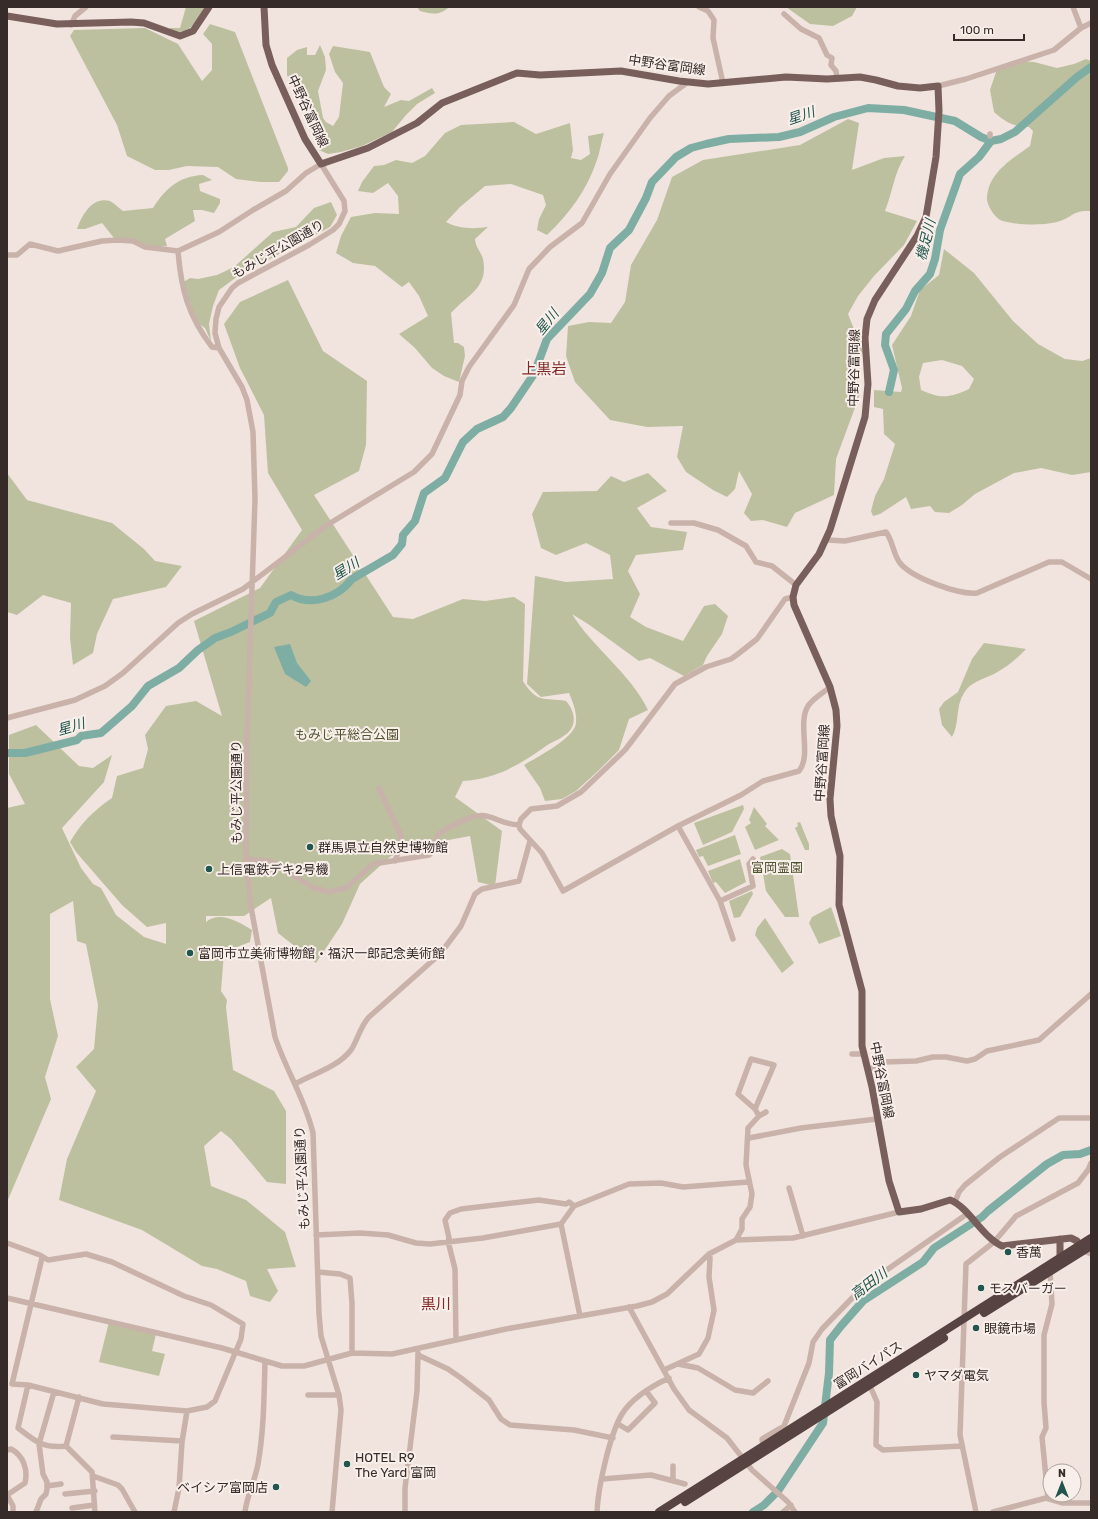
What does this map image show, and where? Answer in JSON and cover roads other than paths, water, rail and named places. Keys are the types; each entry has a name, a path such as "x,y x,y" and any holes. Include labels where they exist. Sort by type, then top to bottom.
{"highway":[{"name":"富岡バイパス","path":"669,1512 843,1395 1087,1249 1091,1238"},
{"name":"富岡バイパス","path":"766,1447 870,1386 1060,1258 1087,1249"},
{"name":"富岡バイパス","path":"658,1512 745,1461"}],"main road":[{"path":"7,16 72,25 131,22 144,23 180,36 192,31 209,7"},
{"name":"中野谷富岡線","path":"264,7 266,45 272,65 305,140 321,164 368,148 417,123 442,103 517,73 540,75 621,71 688,82 723,83 793,77 837,79 868,78 904,87 920,88 938,86 939,112 935,164 926,217 917,236 875,300 867,319 865,338 868,384 865,417 827,540 815,560 796,585 793,597 794,606 799,620 830,687 834,701 838,726 830,800 831,816 840,856 840,905 862,991 861,1037 889,1181 899,1212"},
{"path":"899,1212 922,1209 950,1200 955,1202 994,1242 1002,1246 1060,1239 1073,1239 1087,1249"},
{"path":"1060,1239 1060,1258"}],"street":[{"path":"72,25 75,16 86,7"},
{"path":"699,7 708,11 714,20 713,38 723,83"},
{"path":"1073,7 1081,28"},
{"path":"784,14 801,29 819,38 827,55 832,58 831,65 836,71 837,79"},
{"path":"938,86 966,79 1054,50 1081,28 1091,23"},
{"path":"7,718 75,700 105,686 123,673 178,623 192,614 225,599 252,582 327,524 414,472 432,454 460,395 462,381 469,367 514,305 529,269 550,247 582,223 610,174 650,118 669,96 688,82"},
{"path":"7,255 17,255 30,244 58,251 102,241 118,240 133,241 145,247 178,251 219,232 286,191 306,173 321,164"},
{"name":"もみじ平公園通り","path":"321,164 344,201 345,211 342,220 333,230 324,236 238,283 232,288 217,313 216,337 219,348 247,400 253,432 256,499 247,738 246,859 251,907 275,1037 305,1105 313,1133 321,1336 339,1395 341,1422 332,1512"},
{"path":"178,251 181,283 190,314 212,347 219,348"},
{"path":"671,523 694,523 718,530 746,546 756,562 772,566 796,585"},
{"path":"827,540 840,542 886,532 900,564 936,585 968,594 977,593 1050,562 1057,561 1062,562 1091,579"},
{"path":"519,825 521,820 531,809 557,806 581,792 625,750 675,684 698,671 730,659 738,654 757,639 785,599 793,597"},
{"path":"246,859 271,861 312,887 329,892 346,888 373,864 429,855 434,850 435,839 438,835 472,816 482,815 502,823 519,825 530,841 542,853 563,890 678,826 741,795 763,781 800,771 804,761 805,712 811,702 830,687"},
{"path":"379,788 401,836 400,846 395,861"},
{"path":"678,826 720,901 733,939"},
{"path":"295,1084 343,1059 351,1049 362,1024 369,1016 440,954 461,926 475,894 482,889 519,880 530,841"},
{"path":"720,901 753,886 749,864 753,859"},
{"path":"868,1070 884,1062 916,1061 933,1057 946,1057 967,1061 976,1059 987,1051 1031,1043 1039,1040 1091,994"},
{"path":"852,1054 864,1054"},
{"path":"755,1109 774,1065 751,1059 738,1094 755,1109 759,1116"},
{"path":"736,1240 742,1229 742,1219 750,1207 752,1194 748,1182 746,1165 749,1138 748,1128 759,1116 766,1112"},
{"path":"955,1202 959,1192 965,1185 1000,1157 1059,1118 1091,1118"},
{"path":"749,1138 801,1128 877,1119"},
{"path":"976,1512 962,1446 960,1416 966,1264 994,1242 1016,1216 1078,1183 1088,1170 1091,1163"},
{"path":"316,1235 360,1233 388,1235 416,1243 430,1244 483,1238 561,1224 574,1206 629,1184 661,1183 683,1187 748,1182"},
{"path":"789,1188 803,1236"},
{"path":"456,1340 455,1269 448,1241 447,1216 455,1211 467,1207 492,1206 539,1200 566,1204 569,1202 574,1206"},
{"path":"7,1298 31,1305 236,1352 282,1366 304,1366 352,1353 392,1354 506,1329 652,1302 667,1294 709,1254 736,1240 777,1240 803,1236 899,1212"},
{"path":"766,1447 762,1439 784,1426 808,1363 813,1342 822,1329 858,1292 878,1276 968,1215"},
{"path":"561,1224 580,1316"},
{"path":"7,1243 40,1255 42,1258 48,1260 86,1254 112,1262 184,1296 211,1305 243,1324 241,1339 215,1401 207,1407 187,1411 103,1404 28,1385 9,1383 31,1305 42,1258"},
{"path":"664,1370 698,1354 708,1338 714,1310 709,1277 709,1254"},
{"path":"1044,1463 1042,1438 1046,1428 1044,1402 1044,1335 1052,1304 1050,1271"},
{"path":"318,1272 340,1274 350,1278 352,1303 352,1353"},
{"path":"629,1307 688,1410 727,1438 758,1476 789,1504 795,1512"},
{"path":"405,1512 405,1488 417,1391 417,1348"},
{"path":"418,1355 448,1369 461,1378 489,1400 501,1419 510,1425 574,1430 613,1438"},
{"path":"245,1512 249,1492 256,1478 262,1441 265,1362"},
{"path":"678,1364 698,1368 735,1390 753,1393 768,1382"},
{"path":"597,1512 602,1479 613,1438 623,1413 646,1391 669,1378"},
{"path":"28,1385 18,1428 39,1444 54,1448 66,1446"},
{"path":"870,1386 877,1402 876,1445 883,1450 962,1446"},
{"path":"618,1424 628,1430 655,1403 646,1391"},
{"path":"36,1512 41,1499 46,1494 47,1486 42,1474 39,1444 54,1392"},
{"path":"308,1395 339,1395"},
{"path":"66,1446 79,1397"},
{"path":"174,1512 179,1488 182,1441 187,1411"},
{"path":"113,1437 182,1441"},
{"path":"66,1446 92,1472 95,1512"},
{"path":"8,1449 14,1450 19,1455 25,1465 27,1473 25,1483 7,1494 13,1512"},
{"path":"673,1466 674,1481"},
{"path":"602,1479 651,1475 685,1484"},
{"path":"93,1476 118,1485 122,1489 135,1512"},
{"path":"47,1486 61,1484"},
{"path":"65,1494 94,1491"},
{"path":"993,1512 1042,1500"},
{"path":"783,1512 789,1504"},
{"path":"72,1508 94,1505"}],"water":[{"path":"290,644 297,663 311,681 306,687 285,674 274,647"}],"waterway":[{"name":"星川","path":"7,753 25,753 77,740 81,736 101,733 132,706 148,686 179,668 198,650 215,638 270,613 276,602 291,595 307,600 316,600 332,595 340,591 352,579 393,555 402,544 403,535 415,521 424,493 445,478 463,442 477,429 503,417 511,408 534,374 547,339 590,294 602,273 610,248 629,230 646,198 652,182 676,157 691,148 729,139 779,137 800,132 834,117 868,108 904,110 955,121 981,137 991,141 1001,139 1015,132 1077,77 1091,67"},
{"name":"機足川","path":"889,392 894,370 885,345 886,334 906,309 915,291 930,274 935,259 940,230 960,174 979,157 991,141"},
{"name":"高田川","path":"753,1512 764,1505 778,1491 823,1423 829,1373 830,1340 863,1301 923,1262 934,1248 982,1217 1047,1164 1063,1155 1080,1154 1091,1150"}],"place":[{"name":"群馬県立自然史博物館","path":"310,847"},
{"name":"上信電鉄デキ2号機","path":"209,869"},
{"name":"富岡市立美術博物館・福沢一郎記念美術館","path":"190,953"},
{"name":"香萬","path":"1008,1252"},
{"name":"モスバーガー","path":"981,1288"},
{"name":"眼鏡市場","path":"976,1328"},
{"name":"ヤマダ電気","path":"916,1375"},
{"name":"HOTEL R9 The Yard 富岡","path":"347,1464"},
{"name":"ベイシア富岡店","path":"276,1487"}],"district":[{"name":"上黒岩","path":"544,369"},
{"name":"黒川","path":"436,1304"}],"park label":[{"name":"もみじ平総合公園","path":"347,734"},
{"name":"富岡霊園","path":"777,867"}]}
